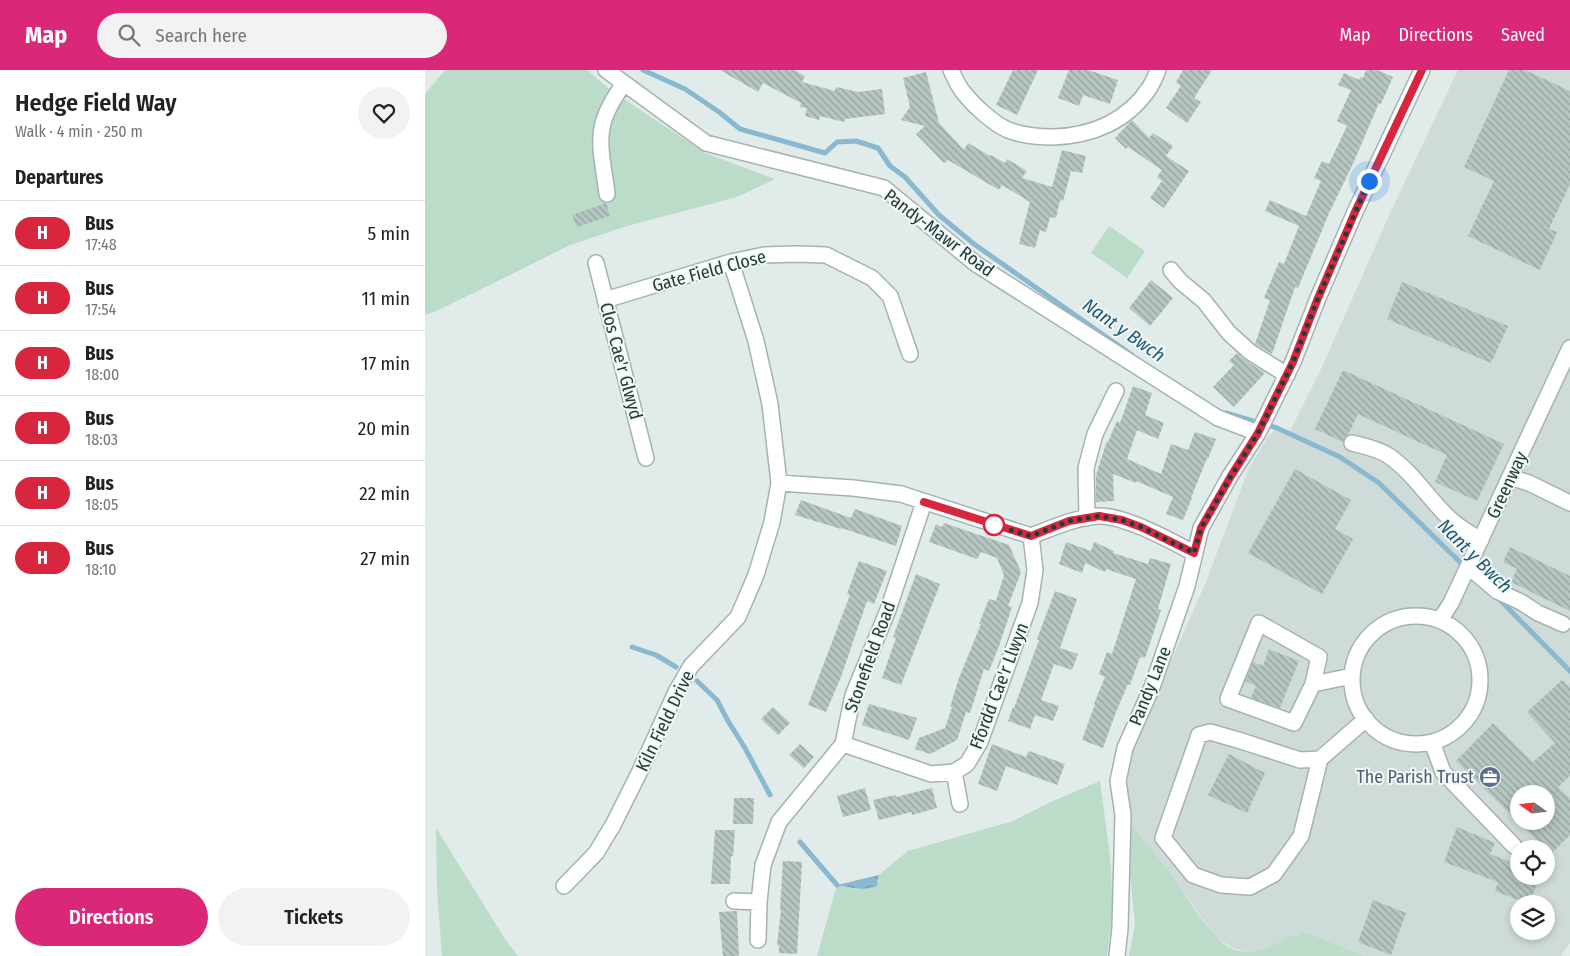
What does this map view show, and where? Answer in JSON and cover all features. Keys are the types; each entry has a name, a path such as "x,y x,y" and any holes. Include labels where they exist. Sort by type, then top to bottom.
{"street":[{"name":"Pandy-Mawr Road","path":"606,70 706,143 884,188 976,264 1218,418 1258,433"},
{"path":"951,70 963,93 985,114 1007,129 1027,135 1047,137 1069,136 1094,131 1113,122 1134,106 1150,87 1158,70"},
{"name":"Pandy Lane","path":"1117,956 1120,928 1123,815 1118,781 1125,748 1152,687 1187,586 1201,528 1258,433 1287,375 1355,212 1422,70"},
{"path":"607,194 601,142 602,128 611,103 624,83"},
{"name":"Gate Field Close","path":"605,300 731,262 764,255 797,254 826,256 872,278 890,296 911,354"},
{"name":"Kiln Field Drive","path":"564,886 596,853 613,825 641,770 676,692 691,666 738,618 756,575 771,522 779,483 770,404 756,341 731,262"},
{"name":"Clos Cae'r Glwyd","path":"596,263 646,458"},
{"path":"1171,270 1180,282 1204,301 1229,332 1250,352 1287,375"},
{"name":"Greenway","path":"1440,620 1469,567 1570,348"},
{"path":"1087,518 1086,468 1095,434 1116,392"},
{"path":"1353,443 1389,455 1420,485 1445,515 1457,526 1481,540"},
{"path":"1510,477 1529,482 1570,503"},
{"path":"779,483 853,488 901,494 1031,536 1069,521 1099,516 1122,520 1141,527 1194,553"},
{"name":"Stonefield Road","path":"758,940 759,902 763,865 779,822 843,744 853,695 887,610 924,502"},
{"name":"Ffordd Cae'r Llwyn","path":"954,772 967,764 980,742 1030,603 1035,570 1031,536"},
{"path":"1469,567 1497,590 1538,613 1563,624"},
{"path":"1421,615 1440,620 1457,630 1471,645 1479,664 1480,684 1476,703 1466,721 1451,734 1432,742 1412,744 1393,740 1375,730 1362,715 1353,696 1352,676 1356,656 1366,638 1382,625 1400,617 1421,615"},
{"path":"1259,623 1319,657 1313,684 1294,722 1228,699 1259,623"},
{"path":"1313,684 1352,676"},
{"path":"1321,759 1300,760 1210,732 1199,735 1163,838 1193,875 1221,885 1250,887 1274,874 1301,836 1321,759 1366,719"},
{"path":"1432,742 1443,772 1510,842"},
{"path":"843,744 931,774 954,772 960,804"},
{"path":"734,901 759,902"}],"shaded area":[{"path":"1458,70 1570,70 1570,943 1561,956 1365,956 1305,932 1298,938 1289,935 1277,945 1264,951 1251,952 1232,948 1215,936 1167,869 1130,823 1127,779 1132,749 1206,582 1249,468 1269,435 1277,428 1289,433 1322,367 1391,211"}],"green space":[{"path":"445,70 587,70 612,91 705,153 775,179 737,197 627,226 570,245 437,311 425,315 425,94"},
{"path":"1109,226 1145,251 1127,278 1091,253"},
{"path":"1100,781 1110,856 1113,908 1107,956 817,956 837,885 855,889 879,882 879,875 908,851 1013,821"},
{"path":"1130,823 1166,868 1206,925 1224,944 1232,949 1248,952 1255,951 1270,947 1289,935 1298,937 1305,932 1365,956 1129,956 1135,925 1129,863"},
{"path":"436,828 505,939 518,956 442,956 437,890"}],"water":[{"path":"879,875 877,886 872,888 837,885"}],"building":[{"path":"720,70 794,70 805,76 802,82 835,91 836,87 858,92 882,89 885,114 845,119 844,122 820,116 819,120 805,116 807,108 800,107 801,103 763,83 758,92"},
{"path":"1013,70 1038,70 1017,115 996,105"},
{"path":"1069,70 1088,70 1118,80 1110,104 1083,95 1079,106 1058,98"},
{"path":"1183,70 1212,70 1194,98 1201,102 1187,123 1166,108 1181,86 1176,82"},
{"path":"1366,70 1377,70 1393,77 1381,104 1379,103 1330,211 1298,288 1295,287 1272,354 1255,344 1270,300 1264,298 1279,262 1284,264 1299,226 1265,211 1270,200 1306,216 1321,181 1314,178 1322,161 1329,164 1347,126 1337,121 1351,90 1338,85 1344,73 1359,80 1360,77 1363,78"},
{"path":"1509,70 1525,70 1570,91 1570,184 1549,229 1557,232 1540,270 1468,236 1494,181 1464,167"},
{"path":"926,72 939,123 964,150 968,143 1005,163 1007,159 1027,171 1022,178 1052,187 1062,150 1086,156 1082,173 1071,171 1063,201 1060,200 1056,218 1050,217 1046,232 1040,230 1035,248 1019,244 1030,202 1002,185 999,190 948,160 944,163 916,134 925,126 901,120 910,107 903,78"},
{"path":"1132,120 1149,138 1153,133 1173,146 1166,156 1189,171 1164,208 1150,198 1162,181 1157,177 1162,170 1128,147 1126,149 1115,138"},
{"path":"606,203 610,216 577,227 572,215"},
{"path":"1151,280 1173,298 1150,326 1129,308"},
{"path":"1402,282 1508,326 1491,363 1387,319"},
{"path":"1237,353 1265,373 1234,407 1213,387 1234,365 1229,361"},
{"path":"1343,370 1504,444 1477,501 1435,482 1447,455 1358,414 1343,442 1315,429"},
{"path":"1133,386 1152,393 1145,415 1164,423 1158,439 1137,430 1127,459 1161,474 1171,444 1188,450 1195,432 1216,439 1183,520 1166,514 1173,497 1136,481 1136,483 1113,474 1114,501 1096,502 1096,475 1107,441 1117,421 1120,423"},
{"path":"1295,469 1351,500 1335,529 1353,539 1322,594 1248,553"},
{"path":"801,500 851,518 855,509 902,526 896,546 795,515"},
{"path":"944,523 1009,545 1021,572 1008,606 1012,607 999,646 989,671 984,669 970,713 966,712 957,740 930,754 915,749 919,738 945,728 959,678 981,624 979,624 989,599 996,601 1004,575 997,558 981,552 977,559 929,542 936,524 942,527"},
{"path":"1066,542 1091,551 1094,542 1114,551 1113,553 1148,564 1150,558 1171,564 1158,609 1161,610 1145,658 1140,657 1130,685 1128,684 1116,712 1103,748 1082,740 1105,677 1099,674 1107,652 1112,654 1136,579 1106,569 1105,572 1085,563 1082,573 1059,564"},
{"path":"1510,547 1570,576 1570,611 1511,582 1517,569 1503,562"},
{"path":"859,561 887,571 874,604 867,601 841,677 826,712 808,705 850,595 847,594"},
{"path":"916,574 940,584 901,685 882,678 896,638 893,637"},
{"path":"1055,591 1077,599 1060,648 1078,654 1072,670 1054,664 1041,700 1059,706 1053,721 1035,715 1030,729 1008,721 1039,640 1037,639"},
{"path":"1269,649 1299,661 1280,708 1251,698 1256,686 1245,681 1253,662 1263,666"},
{"path":"1562,680 1570,688 1570,776 1558,787 1570,798 1570,835 1555,850 1555,840 1537,840 1526,830 1555,830 1555,785 1510,785 1510,814 1456,761 1493,723 1533,762 1555,743 1527,712"},
{"path":"869,704 917,718 909,740 862,725"},
{"path":"773,707 790,723 778,735 761,719"},
{"path":"800,744 814,757 804,768 789,755"},
{"path":"992,744 1026,757 1029,751 1065,764 1057,785 1006,766 997,791 978,784"},
{"path":"1229,754 1265,773 1247,813 1208,795"},
{"path":"865,788 871,810 843,817 837,796"},
{"path":"932,788 937,808 912,815 912,812 879,820 873,800 895,795 896,797"},
{"path":"734,798 754,798 753,824 733,824"},
{"path":"1457,827 1495,843 1490,854 1510,862 1510,885 1536,885 1533,895 1510,895 1510,897 1495,891 1498,882 1444,862"},
{"path":"715,830 735,830 733,856 731,856 730,884 711,884"},
{"path":"783,861 802,862 797,954 779,953 779,945 777,945"},
{"path":"1373,900 1406,913 1391,955 1358,942"},
{"path":"737,911 739,956 723,956 719,912"}],"waterway":[{"name":"Nant y Bwch","path":"643,70 685,89 740,129 825,153 837,142 856,141 878,148 890,166 905,177 939,215 974,244 1132,355"},
{"name":"Nant y Bwch","path":"1226,413 1277,428 1340,457 1379,483 1466,568"},
{"name":"Nant y Bwch","path":"1498,598 1570,671"},
{"path":"632,647 656,655 676,667"},
{"path":"697,681 717,700 770,795"},
{"path":"800,842 837,885"}],"bus line":[{"name":"H","path":"924,502 1031,536 1069,521 1099,516 1122,520 1141,527 1194,553 1201,528 1258,433 1293,362 1355,212 1422,70"}],"place":[{"name":"The Parish Trust","path":"1490,777"}],"route":[{"path":"994,525 1031,536 1069,521 1099,516 1122,520 1141,527 1194,553 1201,528 1258,433 1293,362 1318,298 1369,181"}]}
